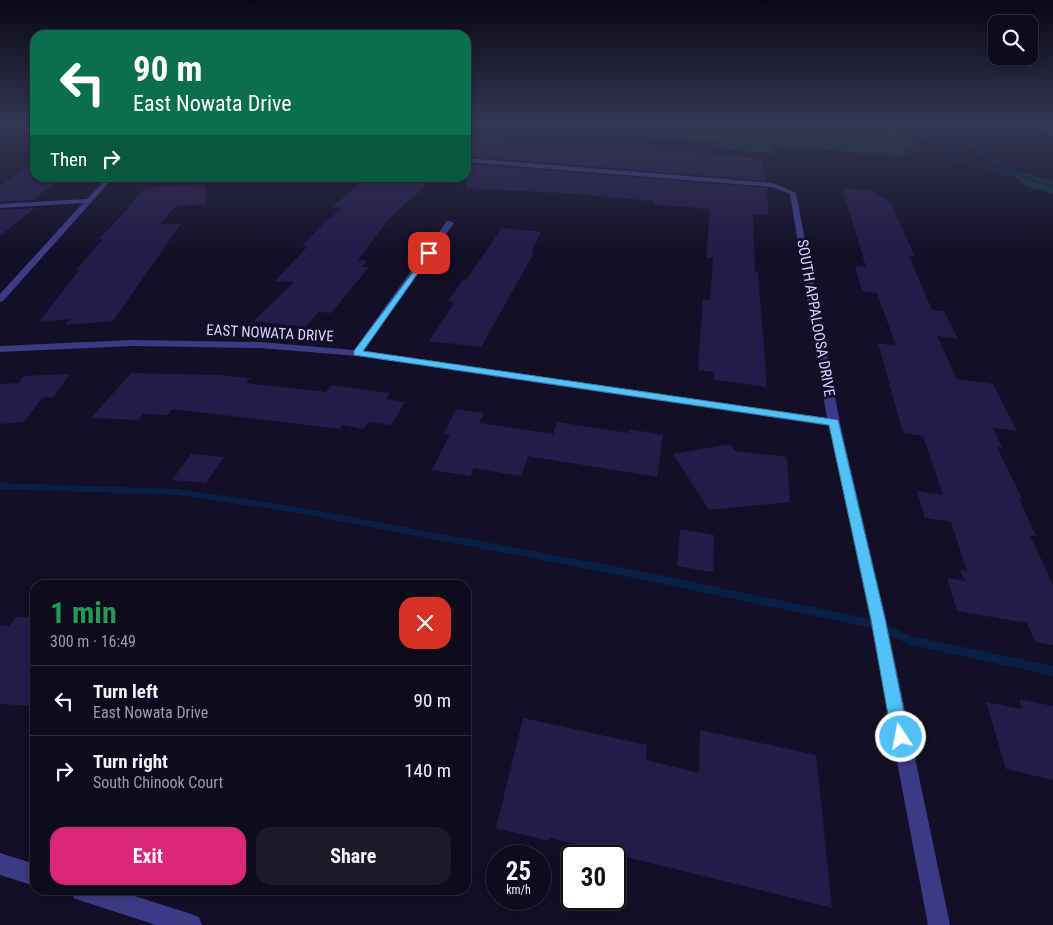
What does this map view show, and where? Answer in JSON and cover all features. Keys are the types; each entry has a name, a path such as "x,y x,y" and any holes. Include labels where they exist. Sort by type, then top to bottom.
{"street":[{"name":"SOUTH APPALOOSA DRIVE","path":"566,168 773,185 793,192 834,423 878,619 938,924"},
{"path":"0,299 106,182"},
{"path":"0,206 87,201"},
{"path":"357,353 450,223"},
{"name":"EAST NOWATA DRIVE","path":"0,349 132,343 260,345 357,353 834,423"},
{"path":"0,864 30,873"},
{"path":"98,895 191,925"}],"green space":[{"path":"1007,168 1053,181 1053,194 1025,186"}],"building":[{"path":"26,168 30,168 30,182 57,182 35,198 35,200 0,202 0,186"},
{"path":"471,168 518,168 767,188 768,215 753,214 755,271 758,272 767,387 714,380 714,372 698,370 703,299 710,300 713,258 706,258 710,209 653,204 654,201 562,193 466,188 466,182 471,182"},
{"path":"612,168 764,168 766,181"},
{"path":"361,182 429,182 389,219 358,260 367,261 362,267 369,267 331,313 319,312 305,327 254,321 294,282 275,281 307,247 302,246 325,222 343,208 332,207"},
{"path":"205,184 206,204 176,206 160,224 181,224 113,321 66,325 69,319 39,322 79,270 75,271 103,239 99,239 130,207 127,208 146,187"},
{"path":"842,188 870,190 891,203 915,257 909,256 932,310 944,311 958,339 937,336 957,379 993,384 1017,431 993,428 1002,448 997,447 1022,499 1019,499 1036,536 1030,535 1053,585 1053,645 1035,642 1027,623 957,611 947,578 965,581 960,570 967,571 951,522 925,518 917,491 943,495 923,436 903,433 878,343 896,346 877,293 862,291 855,266 866,267"},
{"path":"35,208 0,236 0,210"},
{"path":"502,228 541,232 531,252 534,253 481,347 429,341 455,302 448,301 463,280 466,280"},
{"path":"131,373 219,375 250,378 246,383 326,392 331,385 390,393 386,399 405,402 391,425 368,422 363,429 342,425 340,429 172,409 168,415 143,414 139,420 91,418"},
{"path":"70,374 53,397 42,398 24,422 0,424 0,384 19,383 24,376"},
{"path":"456,409 484,413 479,423 553,434 557,422 629,433 629,429 663,435 657,477 528,456 521,476 474,468 470,476 432,470 450,434 444,433"},
{"path":"730,444 735,451 787,457 790,502 709,510 673,454"},
{"path":"191,454 224,457 206,483 172,480"},
{"path":"680,529 714,535 713,572 677,566"},
{"path":"16,617 30,618 30,706 0,704 0,625 9,626"},
{"path":"1019,699 1053,706 1053,780 1006,769 986,702 1022,709"},
{"path":"523,718 647,745 646,760 699,773 700,730 816,755 832,908 626,857 626,845 578,845 550,838 549,841 496,828"}],"waterway":[{"path":"986,168 1022,177"},
{"path":"1006,168 1038,182 1053,186"},
{"path":"0,486 178,492 292,509 645,576 879,625 908,640 1053,671"}],"route":[{"path":"429,253 357,353 834,423 878,619 901,737"}]}
